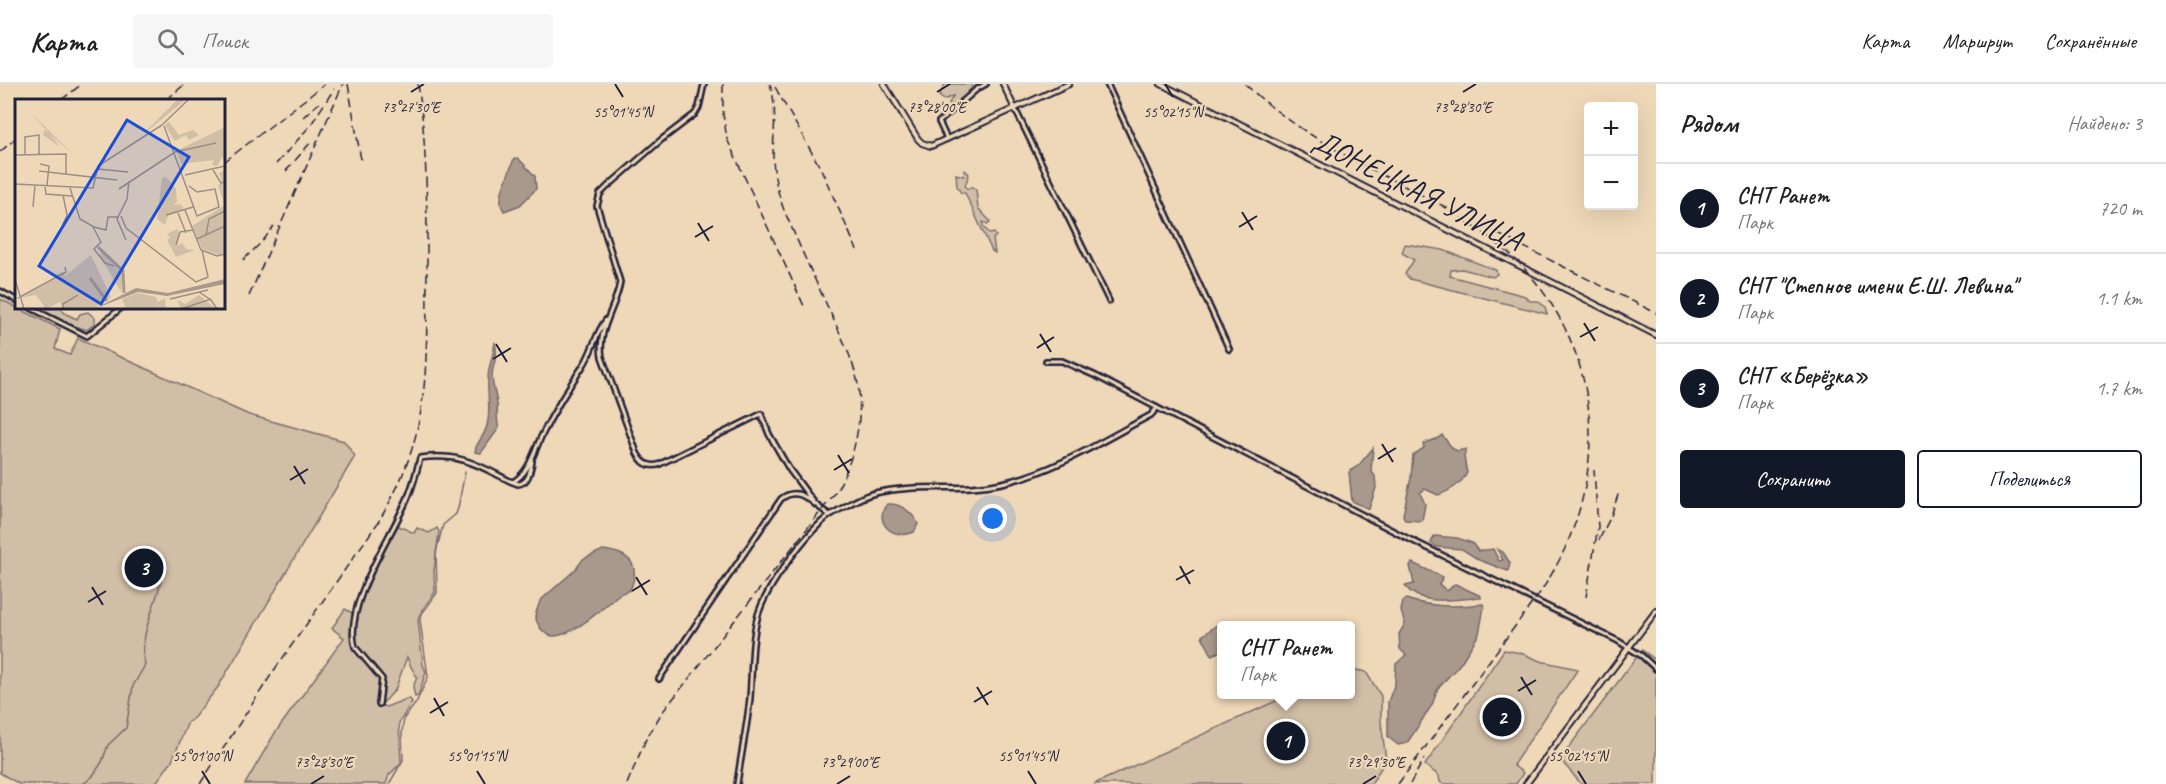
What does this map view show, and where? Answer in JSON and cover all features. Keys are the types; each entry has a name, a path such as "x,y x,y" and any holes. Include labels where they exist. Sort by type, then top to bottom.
{"main road":[{"path":"884,84 918,139 926,145 933,146 1070,84"},
{"path":"1003,84 1015,109"},
{"name":"ДОНЕЦКАЯ УЛИЦА","path":"1161,84 1656,335"},
{"path":"1526,784 1656,611"}],"street":[{"path":"704,84 699,107 695,114 607,187 597,200 618,272 619,291 607,319 600,345 602,357 642,461 648,465 658,465 761,414 789,470 815,504"},
{"path":"947,140 939,122 944,120 948,112 986,84"},
{"path":"1107,84 1229,349"},
{"path":"1015,109 1109,301"},
{"path":"0,291 15,299"},
{"path":"33,309 87,336 120,309"},
{"path":"379,704 382,679 355,647 354,615 363,587 406,504 420,458 432,456 468,460 518,484 526,481 542,435 574,376 583,366 599,329 607,319"},
{"path":"1046,360 1062,361 1073,365 1413,541 1628,647 1656,669"},
{"path":"736,784 747,728 758,615 786,566 814,528 858,498 875,493 929,487 977,487 1023,478 1151,415 1157,408"},
{"path":"513,482 525,471 532,460"},
{"path":"659,678 781,499 793,492 830,515"}],"shaded area":[{"path":"945,84 971,84 972,87 958,104 952,106 949,103 953,96 944,100 939,96"},
{"path":"518,158 535,176 536,189 520,205 504,211 501,200 503,188 514,159"},
{"path":"965,170 969,174 965,186 976,190 978,208 990,221 988,224 983,222 983,226 990,234 994,233 996,236 993,239 995,253 965,193 961,193 957,186 956,174 964,176"},
{"path":"1405,244 1443,250 1496,270 1497,274 1493,277 1462,269 1451,270 1450,276 1525,296 1530,301 1538,301 1545,307 1547,314 1410,279 1405,274 1414,260 1402,253"},
{"path":"0,299 15,306 15,309 20,309 60,329 55,349 70,355 78,338 249,415 344,441 355,456 218,687 188,722 172,761 155,784 19,784 0,773"},
{"path":"39,309 61,309 77,319 80,314 88,312 95,318 95,323 87,330"},
{"path":"495,342 496,352 492,379 499,428 481,453 475,452 475,449 487,425 488,374"},
{"path":"1442,435 1453,449 1458,451 1466,449 1464,457 1467,473 1458,484 1438,495 1425,489 1420,493 1425,504 1422,521 1405,520 1403,515 1411,478 1413,455 1424,448 1423,444"},
{"path":"1373,448 1371,471 1375,476 1376,488 1369,509 1352,501 1349,472 1359,465"},
{"path":"887,504 897,505 913,516 918,524 914,532 900,534 888,529 882,518"},
{"path":"397,525 414,533 417,528 429,533 437,528 439,532 434,571 435,592 418,619 423,665 426,672 418,696 415,697 413,687 417,677 407,657 395,690 381,705 386,707 409,698 412,702 399,723 401,763 389,775 386,784 245,784 275,733 344,638 332,628 345,609 356,615 367,583"},
{"path":"1434,536 1457,538 1472,543 1478,551 1493,549 1499,561 1503,560 1497,549 1503,552 1510,563 1508,571 1479,560 1462,549 1437,547 1431,543"},
{"path":"603,550 612,551 630,561 634,573 630,590 618,595 575,629 557,636 546,634 535,616 540,601 576,569 583,559"},
{"path":"1412,563 1443,577 1439,584 1447,591 1455,584 1481,598 1440,600 1412,593 1405,586 1414,584 1410,566"},
{"path":"1406,599 1435,605 1483,604 1484,607 1479,634 1460,664 1438,688 1432,705 1407,743 1398,745 1388,737 1388,702 1395,683 1396,664 1406,655 1400,649 1399,634 1405,624 1401,611 1403,601"},
{"path":"1217,625 1217,653 1212,655 1202,636"},
{"path":"1504,650 1578,669 1513,765 1523,773 1516,784 1443,784 1439,776 1425,765"},
{"path":"1642,650 1656,660 1656,784 1581,784 1560,759"},
{"path":"1355,670 1366,672 1381,696 1381,722 1386,760 1371,784 1094,784 1280,699 1355,699"}],"waterway":[{"path":"389,784 403,760 404,718 416,703 428,677 420,620 421,615 437,593 436,552 443,525 456,514 465,472"},
{"path":"83,784 92,777 102,762 108,745 126,728 133,686 145,665 144,640 163,567"}],"railway":[{"path":"62,99 82,84"},
{"path":"167,99 185,84"},
{"path":"225,161 325,84"},
{"path":"249,296 343,84"},
{"path":"348,84 361,160"},
{"path":"200,784 275,669 377,524 395,491 408,460 423,399 427,336 426,175 418,84"},
{"path":"723,84 723,114 727,139 804,306"},
{"path":"627,784 646,739 661,714 836,492 852,456 858,431 859,391 852,362 780,198 774,172 774,112 770,84"},
{"path":"1245,84 1292,122 1342,154 1449,209"},
{"path":"775,87 821,169 857,250"},
{"path":"276,164 310,126 334,89"},
{"path":"303,117 319,103"},
{"path":"0,152 15,139"},
{"path":"286,171 311,142"},
{"path":"1398,784 1539,594 1562,554 1579,513 1588,470 1590,427 1584,384 1571,342 1551,303 1513,257 1442,205"},
{"path":"243,260 262,242 274,226"},
{"path":"1486,228 1656,313"},
{"path":"1586,597 1598,527 1594,470"},
{"path":"1599,540 1611,516 1619,492"},
{"path":"1410,784 1424,759"}],"place":[{"name":"СНТ «Берёзка»","path":"144,568"},
{"name":"СНТ \"Степное имени Е.Ш. Левина\"","path":"1502,717"},
{"name":"СНТ Ранет","path":"1286,741"}]}
